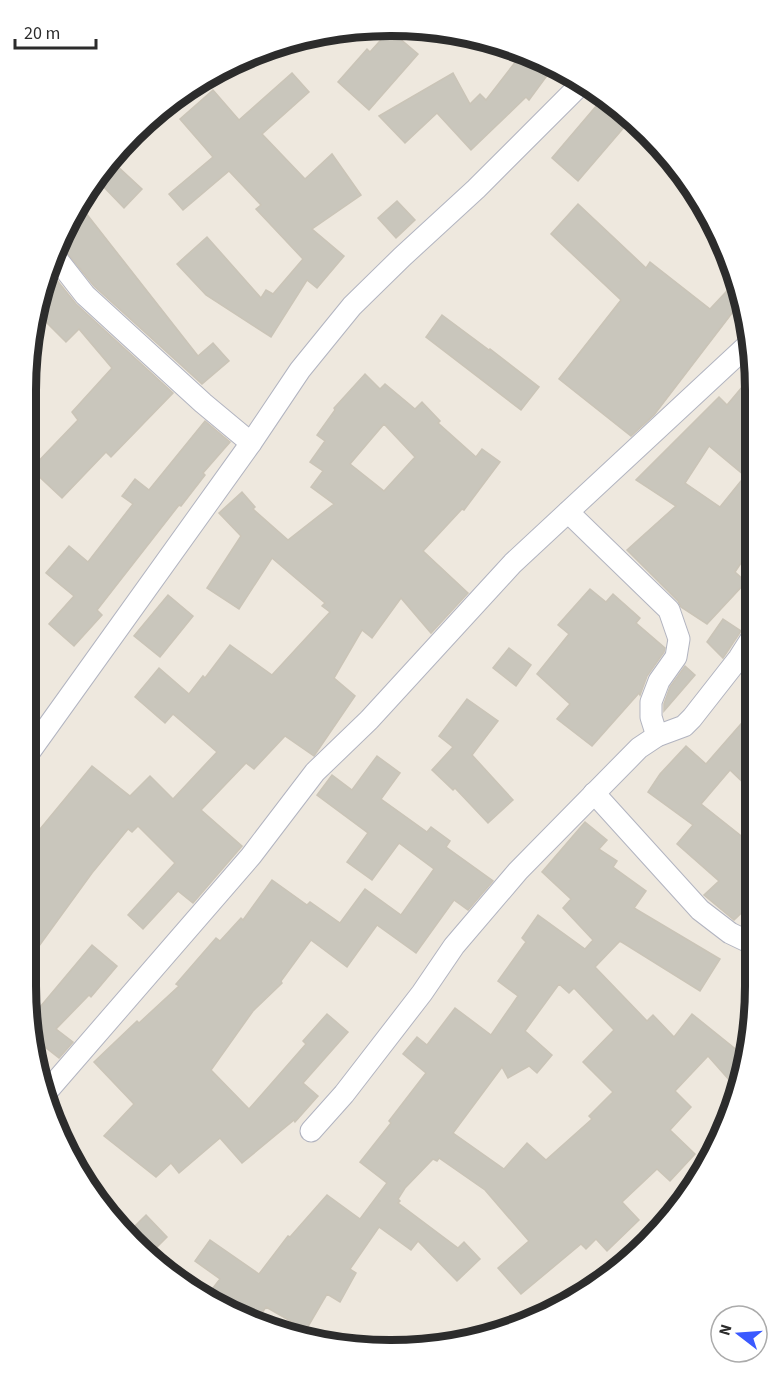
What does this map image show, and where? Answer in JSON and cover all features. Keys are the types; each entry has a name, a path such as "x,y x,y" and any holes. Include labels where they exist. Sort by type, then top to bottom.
{"street":[{"path":"36,743 251,443 300,370 352,306 476,189 576,89"},
{"path":"60,262 85,295 203,403 251,443"},
{"path":"51,1087 251,856 315,772 369,720 513,563 743,350"},
{"path":"568,512 669,610 679,639 676,657 659,681 651,702 651,717 657,736"},
{"path":"311,1131 344,1094 415,1002 454,946 518,871 639,748 657,736 684,726 745,649"},
{"path":"594,793 700,910 730,933 745,940"}],"building":[{"path":"384,36 397,36 418,54 369,110 338,82 367,49 370,52"},
{"path":"517,60 548,74 529,100 526,97 471,150 437,113 405,143 379,116 453,73 470,104 480,94 486,100"},
{"path":"292,73 309,92 262,134 305,179 332,154 361,195 312,229 344,256 317,288 307,280 271,337 206,295 177,264 207,237 261,298 266,290 273,294 303,259 256,209 261,205 229,171 183,210 169,194 213,157 180,119 213,90 239,120"},
{"path":"598,104 626,125 578,181 552,158"},
{"path":"117,166 142,189 124,208 102,185"},
{"path":"397,201 415,220 396,238 378,218"},
{"path":"578,204 646,268 650,262 710,309 730,288 735,309 654,415 631,436 559,379 621,300 551,234"},
{"path":"84,211 198,356 213,343 229,361 202,384 94,286 65,251"},
{"path":"55,278 76,304 173,393 111,457 106,452 62,498 36,474 36,464 78,420 72,412 112,368 79,329 66,342 43,319"},
{"path":"442,315 539,387 521,410 426,337"},
{"path":"365,374 380,389 385,384 415,409 422,402 440,421 438,423 476,457 482,449 500,462 464,510 462,509 423,551 468,593 431,633 401,598 372,638 362,630 334,678 355,696 314,756 285,736 254,769 246,763 201,810 242,846 193,903 178,891 143,929 128,915 175,863 138,826 132,832 128,829 92,873 36,950 36,834 92,766 130,796 150,776 173,799 217,752 173,714 165,723 135,697 159,668 189,694 203,676 205,678 230,645 272,675 330,612 322,606 325,603 272,558 239,609 207,588 241,536 219,513 242,492 255,507 253,509 288,540 334,504 311,487 323,471 310,462 325,441 317,435 335,410 334,408","holes":["384,424 415,457 384,491 350,464"]},
{"path":"745,384 745,390 745,476 745,557 735,572 745,583 707,624 681,607 678,601 627,550 676,506 636,480 719,397 727,405","holes":["709,446 745,476 720,507 685,483"]},
{"path":"205,421 230,442 203,473 205,475 97,610 102,615 74,646 49,624 74,596 46,573 69,546 88,562 133,504 122,496 135,479 149,490"},
{"path":"590,589 606,602 613,594 640,618 636,623 665,648 647,676 640,695 639,693 592,746 557,719 570,704 537,674 569,634 558,625"},
{"path":"168,595 193,616 160,657 134,636"},
{"path":"723,619 741,631 723,658 707,642"},
{"path":"509,648 531,665 516,686 493,668"},
{"path":"685,666 695,675 664,711 670,687"},
{"path":"467,699 498,721 472,755 513,800 488,823 455,788 453,790 432,770 453,747 439,736"},
{"path":"745,719 745,784 730,770 701,804 745,839 745,910 734,920 704,895 719,881 677,844 693,825 648,792 660,774 686,746 706,764"},
{"path":"377,756 400,773 381,799 427,832 431,827 450,841 446,847 493,881 468,910 454,900 416,953 377,925 347,967 311,940 281,981 282,983 253,1011 211,1070 249,1109 306,1044 303,1041 327,1014 348,1032 303,1083 318,1096 295,1122 294,1120 242,1163 220,1138 179,1173 171,1163 156,1177 104,1136 134,1104 94,1062 137,1021 139,1023 179,986 176,984 216,938 220,941 241,918 243,920 272,880 307,905 310,902 340,923 365,889 401,915 434,869 399,843 372,880 347,862 368,833 317,795 332,775 352,790"},
{"path":"585,822 607,840 599,849 617,861 613,867 646,891 634,908 720,959 700,991 620,941 595,967 647,1021 653,1015 674,1037 692,1014 739,1052 731,1082 708,1056 675,1091 691,1107 670,1130 695,1154 670,1181 657,1169 622,1202 639,1220 607,1251 596,1239 586,1249 581,1244 521,1294 498,1268 529,1241 485,1190 439,1158 437,1161 433,1159 405,1188 398,1203 458,1248 464,1242 480,1259 457,1281 418,1241 411,1250 379,1227 350,1269 356,1273 340,1302 327,1294 306,1330 266,1307 260,1315 210,1291 220,1279 195,1261 210,1240 259,1274 288,1236 290,1237 327,1195 360,1219 387,1183 360,1162 426,1073 403,1054 417,1037 427,1045 455,1008 491,1035 518,996 498,981 526,942 522,938 538,915 585,949 593,940 563,908 571,899 542,872","holes":["559,984 569,993 574,988 614,1030 583,1062 613,1092 589,1116 592,1119 546,1160 527,1143 504,1169 453,1133 502,1067 508,1078 529,1066 537,1073 552,1055 525,1031"]},
{"path":"92,945 117,966 91,997 89,995 56,1029 73,1042 59,1058 41,1044 37,1010"},
{"path":"146,1215 167,1237 154,1250 133,1228"}]}
